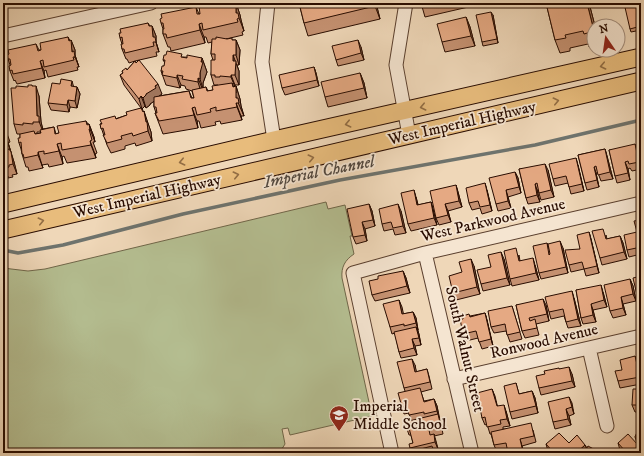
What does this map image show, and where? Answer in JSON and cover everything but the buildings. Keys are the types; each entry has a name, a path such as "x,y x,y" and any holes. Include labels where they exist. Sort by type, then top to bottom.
{"main road":[{"name":"West Imperial Highway","path":"3,204 274,140 641,57"},
{"name":"West Imperial Highway","path":"3,230 641,81"}],"street":[{"path":"3,36 151,3"},
{"path":"268,3 262,62 274,140"},
{"path":"406,3 396,64 409,135"},
{"name":"West Parkwood Avenue","path":"392,453 353,273 425,253 641,203"},
{"name":"South Walnut Street","path":"425,253 472,453"},
{"name":"Ronwood Avenue","path":"454,379 641,336"},
{"path":"589,348 607,426"}],"green space":[{"path":"326,202 328,209 345,205 352,236 350,236 354,254 344,264 342,278 372,416 290,435 288,428 282,429 285,444 280,452 277,453 3,453 3,268 28,271 45,269"}],"waterway":[{"name":"Imperial Channel","path":"3,250 18,253 63,245 183,214 340,180 535,145 641,120"}],"place":[{"name":"Imperial Middle School","path":"339,432"}]}
